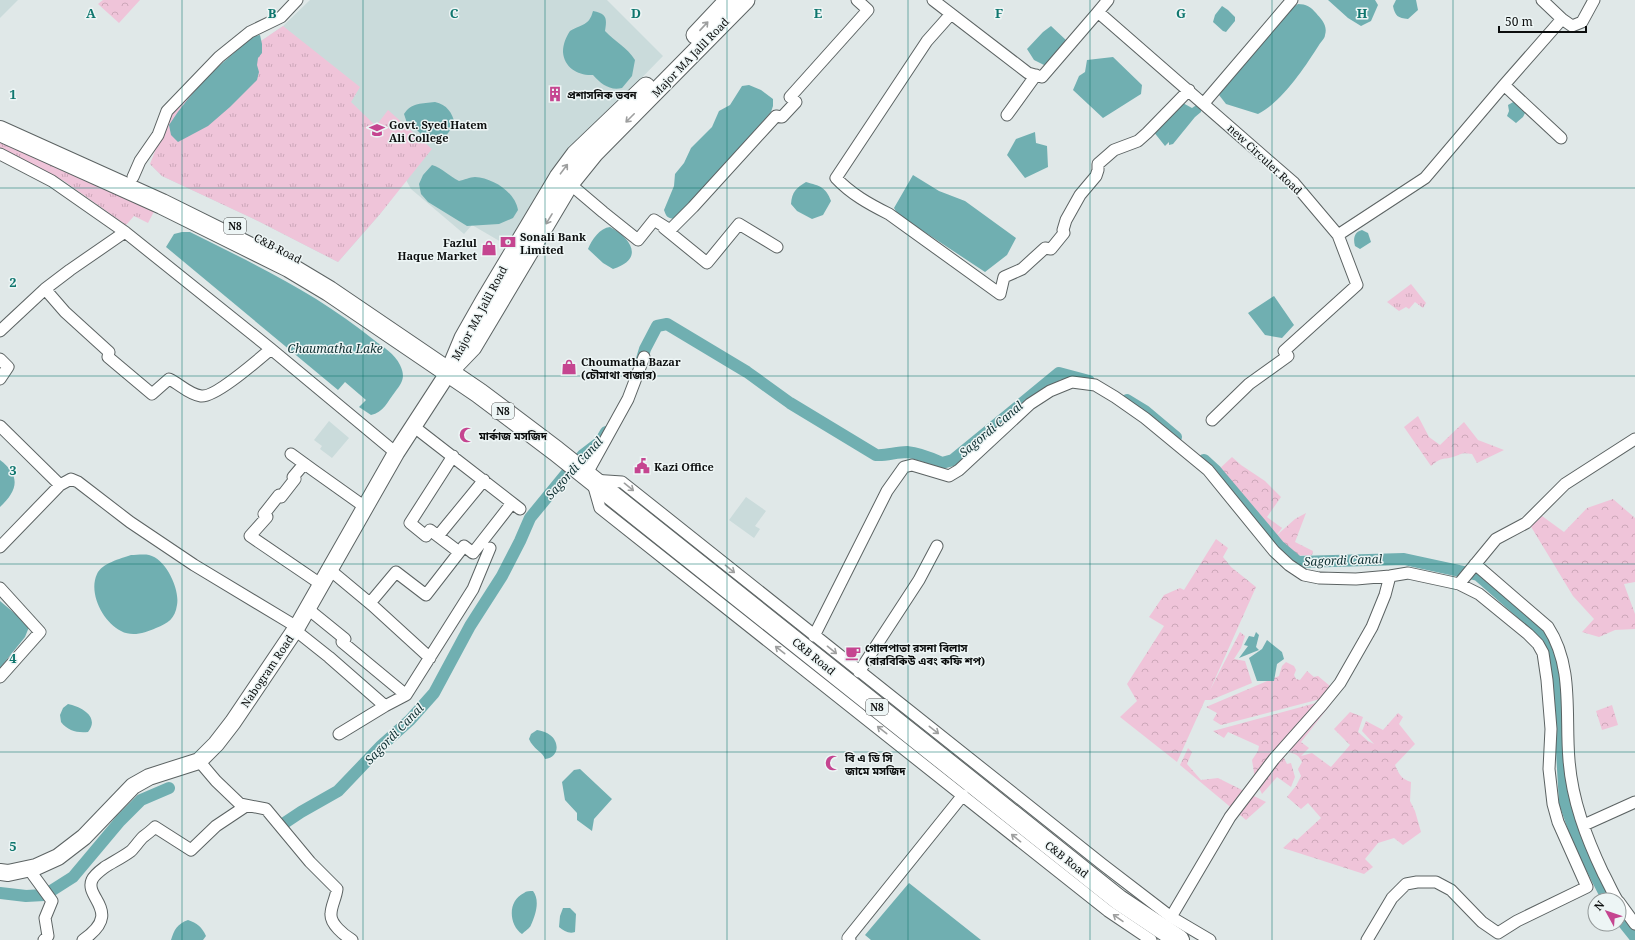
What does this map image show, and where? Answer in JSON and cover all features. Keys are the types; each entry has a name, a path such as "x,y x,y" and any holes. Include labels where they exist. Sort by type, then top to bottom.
{"highway":[{"name":"C&B Road","path":"0,117 133,177 294,255 337,281 448,373"},
{"name":"C&B Road","path":"0,131 162,204 289,267 329,291 479,393 556,451 1119,900 1179,940"}],"main road":[{"name":"Major MA Jalil Road","path":"448,373 463,338 484,301 558,177 575,154 641,91 728,0"},
{"name":"Major MA Jalil Road","path":"448,373 473,347 570,184 595,153 746,0"},
{"name":"Nabogram Road","path":"0,872 36,867 58,857 79,841 133,786 149,777 200,761 216,744 233,722 308,609 396,453 448,373"}],"street":[{"path":"133,177 140,161 158,135 167,110 219,57 250,32 281,17 297,0"},
{"path":"654,220 670,230 694,207 776,116 782,116 796,102 790,97 868,10 857,0"},
{"path":"933,0 1028,73 1042,77 1108,0"},
{"path":"1204,103 1292,0"},
{"path":"1542,0 1562,19 1572,26 1582,22 1594,0"},
{"name":"new Circuler Road","path":"1098,12 1204,103 1294,184 1338,235 1357,285 1284,351 1288,356 1249,384 1212,420"},
{"path":"951,14 927,40 836,178 846,189 872,206 889,214 1000,294 1004,277 1022,269 1045,248 1051,249 1063,236 1066,220 1080,195 1096,176 1098,164 1114,150 1138,141 1147,134 1189,90"},
{"path":"1338,235 1424,178 1562,19"},
{"path":"1007,115 1036,75"},
{"path":"1504,85 1560,138"},
{"path":"0,154 52,181 125,232 272,349 396,453"},
{"path":"570,184 638,240 654,220"},
{"path":"654,220 706,262 739,224 777,248"},
{"path":"0,331 45,289 125,232"},
{"path":"45,289 65,312 109,352 108,357 152,394 169,379 192,394 202,396 210,395 272,349"},
{"path":"586,475 628,399 644,357"},
{"path":"0,359 8,367 0,379"},
{"path":"814,636 887,491 904,467 912,465 949,476 959,470 1030,404 1050,391 1072,382 1095,385 1115,397 1145,418 1208,470 1274,551 1289,565 1304,575 1337,579 1390,576 1408,573 1459,584 1479,594 1538,644 1543,653 1551,729 1549,770 1553,804 1558,822 1587,888 1517,921 1498,933 1482,922 1451,890 1436,882 1417,882 1406,884 1392,898 1366,940"},
{"path":"0,426 60,485"},
{"path":"370,604 396,572 426,595 464,546 472,553 516,506 413,426"},
{"path":"1459,584 1496,539 1526,523 1565,484 1635,439"},
{"path":"292,454 366,507"},
{"path":"453,456 410,524 426,536 430,530 459,552"},
{"path":"304,464 281,497 279,495 264,514 267,517 250,536 322,584"},
{"path":"586,475 622,482 1102,864 1171,917 1210,940"},
{"path":"586,475 600,508 963,794 1108,911 1151,940"},
{"path":"0,547 60,485 71,479 78,482 130,522 194,565 296,628 385,706"},
{"path":"438,536 484,480"},
{"path":"860,672 918,580 937,546"},
{"path":"339,734 385,706 406,696 474,589 490,548"},
{"path":"1475,564 1548,627 1556,639 1561,653 1567,694 1570,772 1573,793 1597,859 1613,892"},
{"path":"330,570 430,658"},
{"path":"1171,917 1230,817 1274,759 1340,683 1372,627 1385,595 1390,576"},
{"path":"0,588 40,632 0,677"},
{"path":"308,609 345,639 342,642 406,696"},
{"path":"200,761 216,781 240,804 246,806 258,806 266,809 310,862 337,889 336,898 330,914 332,922 352,940"},
{"path":"850,940 848,938 963,794"},
{"path":"1584,826 1635,802"},
{"path":"82,940 97,926 102,917 102,909 90,887 92,879 101,870 132,850 143,837 155,827 191,850 216,826 246,806"},
{"path":"28,868 52,901 45,918 48,936 46,939"}],"shaded area":[{"path":"0,0 18,0 0,18"},
{"name":"Govt. Syed Hatem Ali College","path":"310,0 607,0 663,56 583,138 508,246 472,225 464,234 411,189 406,180 380,214 338,262 258,221 162,176 150,164 238,57 283,26"},
{"path":"329,421 349,438 332,458 320,449 322,446 314,440"},
{"path":"746,497 766,511 755,526 760,529 754,538 729,520"}],"green space":[{"path":"103,0 140,0 119,23 98,4"},
{"path":"283,26 360,87 351,102 376,126 388,110 432,149 380,214 338,262 258,221 162,176 150,164 166,123 190,89"},
{"path":"0,131 158,204 148,223 134,216 126,225 64,181 0,149"},
{"path":"1411,284 1426,303 1423,308 1415,302 1409,309 1406,307 1399,311 1387,302"},
{"path":"1418,416 1429,437 1440,445 1464,422 1478,440 1504,450 1477,463 1472,454 1464,453 1440,460 1431,466 1404,427"},
{"path":"1232,457 1265,481 1281,497 1267,517 1282,528 1276,536 1295,519 1306,513 1295,542 1313,551 1312,555 1292,556 1273,539 1216,472"},
{"path":"1613,499 1635,518 1635,582 1624,584 1635,614 1635,629 1615,630 1599,637 1582,632 1594,619 1573,596 1530,525 1542,516 1564,532 1587,508"},
{"path":"1216,539 1228,548 1223,557 1231,567 1256,587 1210,690 1240,632 1245,636 1241,648 1234,659 1245,661 1252,683 1211,700 1205,700 1177,762 1120,717 1137,701 1127,684 1164,626 1149,617 1164,595 1180,588 1184,590"},
{"path":"1286,662 1294,666 1296,670 1294,675 1296,679 1300,680 1307,671 1314,677 1318,676 1330,686 1330,691 1324,698 1221,725 1213,720 1217,713 1206,707 1279,676 1282,666"},
{"path":"1327,700 1331,704 1301,742 1309,748 1301,756 1312,753 1331,767 1350,745 1334,729 1350,712 1363,717 1358,732 1374,744 1362,731 1366,721 1383,730 1398,713 1403,717 1399,724 1415,744 1395,765 1401,776 1411,782 1410,801 1415,811 1421,832 1403,845 1394,838 1378,843 1365,859 1373,867 1364,874 1283,848 1294,838 1297,840 1321,818 1308,803 1301,809 1287,797 1296,786 1301,776 1298,769 1302,762 1297,755 1284,752 1284,758 1287,764 1291,763 1295,777 1291,787 1277,777 1262,794 1255,779 1252,760 1258,751 1259,746 1228,732 1224,738 1213,731"},
{"path":"1612,705 1618,725 1602,730 1596,711"},
{"path":"1188,748 1192,752 1187,764 1201,780 1218,778 1266,802 1246,820 1180,765"}],"water":[{"path":"1328,0 1375,0 1378,5 1371,21 1361,26 1348,18"},
{"path":"1396,0 1416,0 1418,10 1408,19 1399,17 1393,6"},
{"path":"1298,4 1306,5 1314,11 1324,22 1326,28 1324,39 1300,73 1276,101 1258,114 1226,104 1219,95 1284,14"},
{"path":"1222,6 1235,17 1235,21 1226,32 1213,22 1215,15"},
{"path":"593,11 605,17 605,31 632,55 635,60 632,76 622,88 610,88 593,75 583,74 573,70 569,67 564,58 563,52 565,41 570,31 587,22"},
{"path":"1051,26 1067,41 1046,66 1034,60 1027,49 1043,32"},
{"path":"260,35 262,53 258,58 257,65 259,72 257,80 230,107 208,126 178,142 171,135 169,125 187,100 197,88 230,56 254,36"},
{"path":"1113,57 1142,85 1141,94 1103,118 1073,90 1079,76 1085,72 1087,60"},
{"path":"749,85 761,90 773,99 771,112 714,178 674,219 668,217 664,210 674,186 675,174 684,163 691,148 712,127 719,111 730,105 742,86"},
{"path":"1515,101 1526,111 1523,117 1516,123 1507,116 1509,111 1508,105"},
{"path":"435,102 446,107 455,124 445,137 434,144 425,139 419,132 407,123 404,114 414,105"},
{"path":"1181,102 1192,108 1198,104 1201,108 1201,112 1195,117 1173,144 1169,145 1169,142 1165,146 1153,131"},
{"path":"1035,132 1036,143 1047,146 1048,167 1025,178 1007,155 1016,139"},
{"path":"432,165 459,181 475,177 496,183 513,197 518,210 513,218 499,224 467,226 428,202 421,194 419,184 423,175"},
{"path":"913,175 939,191 965,201 1016,238 1007,255 985,272 920,229 900,218 894,208"},
{"path":"806,182 825,190 831,201 823,215 812,219 797,211 791,204 792,196 795,191"},
{"path":"610,227 629,242 632,254 629,260 623,265 613,269 603,263 588,249 592,241 603,229"},
{"path":"1362,230 1368,233 1371,242 1360,249 1355,246 1354,238 1357,232"},
{"name":"Chaumatha Lake","path":"190,232 308,294 353,323 395,357 402,369 403,376 400,386 385,406 379,412 371,415 359,407 366,400 345,382 338,390 166,247 174,234"},
{"path":"1274,296 1294,325 1282,338 1265,335 1248,313"},
{"path":"0,460 11,472 15,483 11,495 0,507"},
{"path":"131,555 149,555 161,562 174,583 177,598 175,614 170,620 152,630 134,634 121,631 108,621 99,606 94,590 99,570 107,564"},
{"path":"0,601 29,627 25,637 0,668"},
{"path":"1256,632 1259,635 1256,647 1259,650 1239,658 1248,646 1244,645 1249,636 1254,637"},
{"path":"1267,640 1282,652 1284,659 1277,664 1274,681 1257,681 1249,658 1262,649"},
{"path":"68,704 84,710 91,717 91,727 88,732 73,731 61,722 60,715 63,708"},
{"path":"537,730 548,734 553,738 557,745 555,753 550,758 545,759 529,739 531,734"},
{"path":"580,769 612,799 594,819 592,831 577,820 577,813 565,800 562,782 574,770"},
{"path":"909,883 981,940 871,940 865,935"},
{"path":"528,891 533,891 537,903 536,912 529,928 522,934 514,925 512,919 512,907 518,897"},
{"path":"563,908 570,908 576,914 575,932 567,932 559,927 560,916"},
{"path":"188,920 197,924 203,930 206,936 203,940 171,940 176,928 181,923"}],"waterway":[{"name":"Sagordi Canal","path":"640,366 645,349 657,326 667,324 747,372 790,403 876,455 907,452 942,463 953,460 1059,373 1089,381"},
{"name":"Sagordi Canal","path":"1127,400 1145,411 1176,437"},
{"name":"Sagordi Canal","path":"283,824 338,791 381,746 410,720 434,693 470,626 502,576 530,518 566,474 583,455 600,442 606,432"},
{"name":"Sagordi Canal","path":"1204,460 1216,471 1279,546 1298,562 1404,559 1478,575 1543,632 1553,649 1558,683 1565,803 1579,843 1604,892"},
{"path":"51,891 73,877 120,821 141,800 169,788"},
{"path":"0,893 26,896 44,895"},
{"name":"Sagordi Canal","path":"1627,927 1635,937"}],"place":[{"name":"প্রশাসনিক ভবন","path":"555,94"},
{"name":"Govt. Syed Hatem Ali College","path":"377,130"},
{"name":"Sonali Bank Limited","path":"508,242"},
{"name":"Fazlul Haque Market","path":"489,248"},
{"name":"Choumatha Bazar (চৌমাথা বাজার)","path":"569,367"},
{"name":"মার্কাজ মসজিদ","path":"467,435"},
{"name":"Kazi Office","path":"642,466"},
{"name":"গোলপাতা রসনা বিলাস (বারবিকিউ এবং কফি শপ)","path":"853,653"},
{"name":"বি এ ডি সি জামে মসজিদ","path":"833,763"}]}
